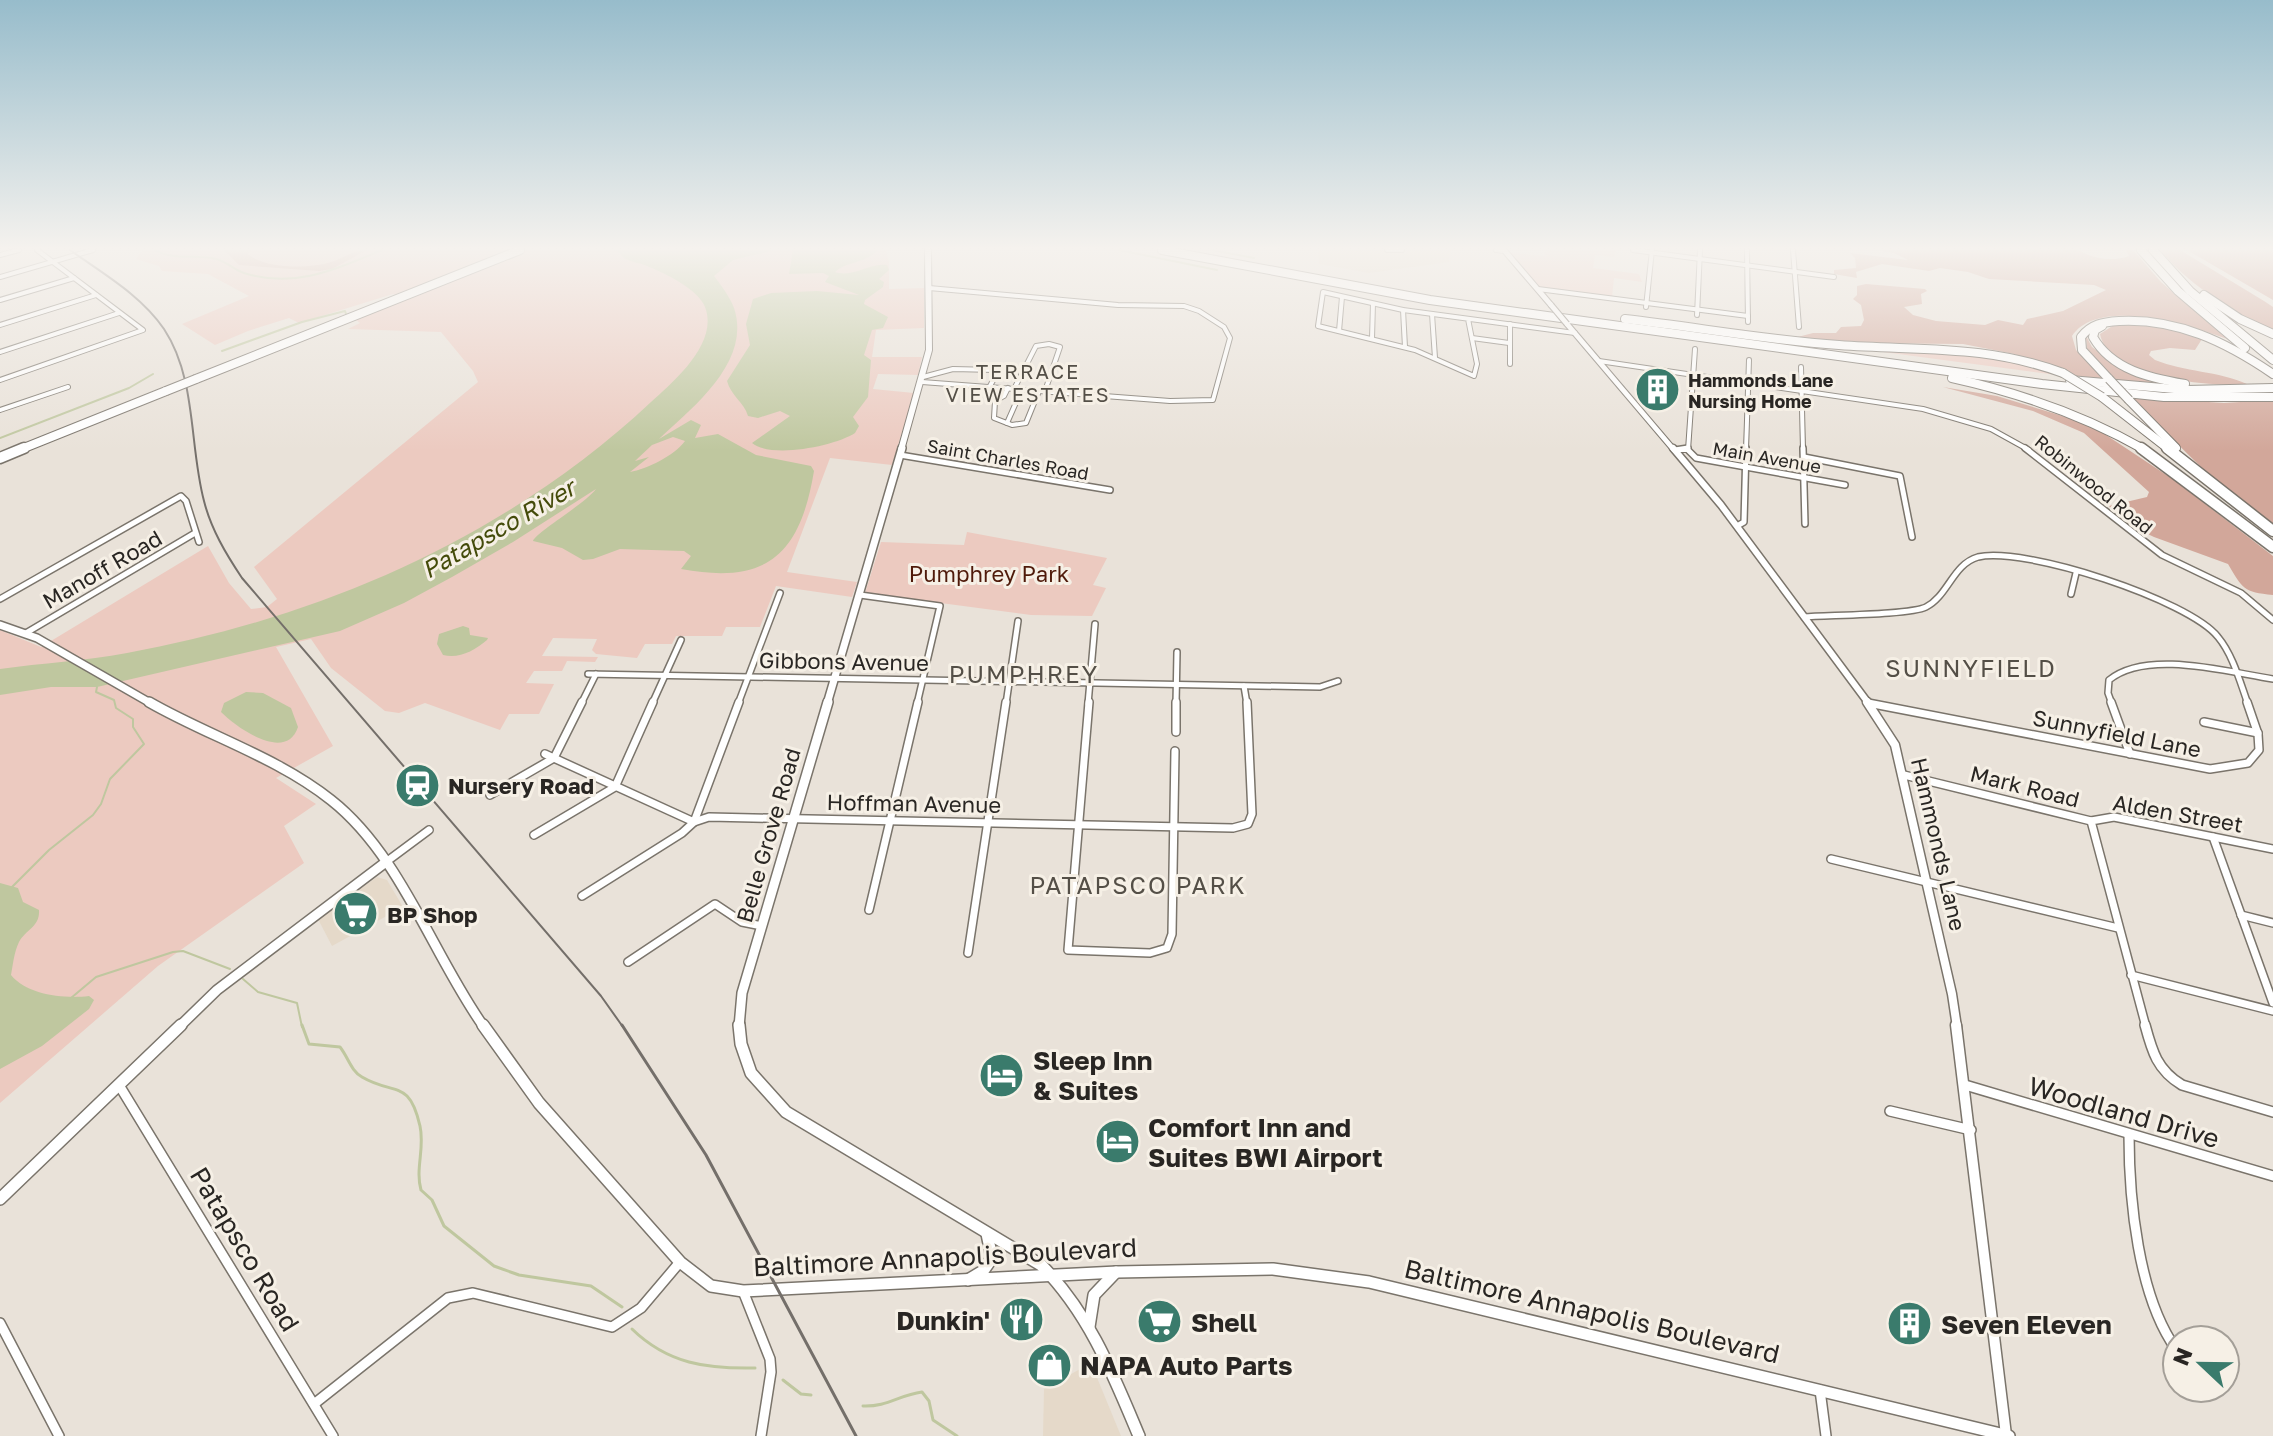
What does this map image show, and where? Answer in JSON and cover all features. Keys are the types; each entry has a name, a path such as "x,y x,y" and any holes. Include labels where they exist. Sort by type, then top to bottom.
{"highway":[{"path":"0,458 346,317"},
{"path":"314,330 347,317"},
{"path":"1557,317 2129,394 2195,399 2273,397"},
{"path":"1604,317 1831,344 1982,349 2024,359 2063,373 2102,397 2273,531"},
{"path":"1604,317 2122,385 2186,390 2273,388"},
{"path":"2207,317 2273,372"},
{"path":"2221,317 2273,360"},
{"path":"2240,317 2273,334"},
{"path":"2245,510 2181,454 2086,355 2080,341 2090,327 2120,320 2158,322 2201,333 2235,348 2273,372"},
{"path":"2120,320 2100,327 2093,337 2103,352 2129,368 2195,385 2273,388"},
{"path":"1723,340 1962,380 2055,407 2095,424 2152,455 2273,547"},
{"path":"0,452 166,389"}],"main road":[{"name":"Belle Grove Road","path":"929,317 929,350 922,379 737,1017 742,1056 757,1085 786,1112 1041,1265 1054,1276"},
{"name":"Baltimore Annapolis Boulevard","path":"0,625 26,633 67,654 135,694 310,784 350,817 386,862 435,950 508,1063 572,1141 680,1262 711,1286 743,1291 1117,1272 1273,1269 1369,1282 2007,1436"},
{"path":"0,1199 231,978 386,862"},
{"path":"965,1281 989,1265 992,1250 987,1233"},
{"path":"1089,1328 1094,1293 1102,1281 1117,1272"},
{"path":"1054,1276 1089,1328 1139,1436"}],"street":[{"path":"0,325 26,317"},
{"path":"0,352 107,317"},
{"path":"0,380 141,332 142,328 125,317"},
{"path":"922,379 1170,401 1213,400 1230,334 1207,317"},
{"path":"1319,317 1318,326 1405,347 1474,376 1477,364 1468,319"},
{"path":"1339,331 1340,317"},
{"path":"1372,338 1373,317"},
{"path":"1403,317 1405,347"},
{"path":"1432,317 1435,358"},
{"path":"1454,317 1575,333"},
{"name":"Hammonds Lane","path":"1561,317 1737,526 1868,703 1895,745 1952,994 2007,1436"},
{"path":"1798,317 1799,327"},
{"path":"1510,324 1510,364"},
{"path":"1472,338 1509,343"},
{"path":"1039,344 1058,345 1060,351 1024,424 996,421 994,416 995,401 1011,388 1034,348 1039,344"},
{"path":"1675,450 1688,450 1695,349"},
{"path":"1737,526 1744,522 1749,360"},
{"name":"Robinwood Road","path":"1599,361 1941,413 2008,436 2162,555 2241,593 2273,620"},
{"path":"1801,367 1805,524"},
{"path":"922,379 953,369 995,370 997,373 990,386"},
{"path":"0,410 68,387"},
{"path":"1007,423 1022,389"},
{"name":"Main Avenue","path":"1688,450 1696,458 1845,485"},
{"name":"Saint Charles Road","path":"900,455 1110,490"},
{"path":"1804,457 1900,476 1912,537"},
{"path":"0,599 181,496 186,501 199,542"},
{"name":"Manoff Road","path":"26,633 195,533"},
{"path":"1804,617 1922,609 1937,600 1961,566 1980,557 2019,557 2154,597 2199,619 2223,644 2258,733"},
{"path":"2071,594 2076,573"},
{"path":"582,896 682,833 694,822 780,593"},
{"path":"860,595 940,606 869,910"},
{"path":"968,953 1018,621"},
{"path":"1095,624 1068,950 1150,953 1167,948 1172,934 1175,751"},
{"path":"534,835 615,787 681,640"},
{"path":"1176,732 1177,652"},
{"path":"2130,754 2108,693 2109,680 2118,670 2150,664 2273,679"},
{"name":"Gibbons Avenue","path":"554,758 592,674 1320,687 1338,681"},
{"name":"Hoffman Avenue","path":"694,822 709,817 1233,828 1248,824 1251,799 1248,707 1244,686"},
{"name":"Sunnyfield Lane","path":"1868,703 2193,767 2237,767 2255,757 2259,750 2258,733"},
{"path":"2204,722 2258,733"},
{"path":"545,754 694,822"},
{"path":"490,795 554,758"},
{"name":"Mark Road","path":"1904,775 2091,821"},
{"name":"Alden Street","path":"2273,849 2114,817 2091,821 2151,1052 2170,1078 2192,1089 2273,1112"},
{"path":"386,862 429,830"},
{"path":"2213,837 2273,1003"},
{"path":"1831,859 2118,928"},
{"path":"628,962 715,904 742,922 762,926"},
{"path":"2241,915 2273,923"},
{"path":"2131,975 2273,1011"},
{"name":"Patapsco Road","path":"119,1085 333,1436"},
{"name":"Woodland Drive","path":"1965,1085 2273,1176"},
{"path":"1890,1111 1971,1130"},
{"path":"2129,1135 2129,1188 2153,1308 2161,1328"},
{"path":"314,1404 448,1298 473,1293 612,1327 623,1323 680,1262"},
{"path":"743,1291 770,1359 771,1372 761,1436"},
{"path":"0,1323 59,1436"},
{"path":"1820,1390 1826,1436"}],"shaded area":[{"path":"1863,317 1921,317 1985,325 1998,320 2023,325 2027,319 2112,317 2085,324 2072,336 2076,350 2104,380 2074,377 2014,354 1963,344 1845,343 1794,338 1813,333 1836,333 1841,327 1861,326"},
{"path":"2146,317 2202,317 2227,339 2191,327"},
{"path":"2246,317 2273,317 2273,332"},
{"path":"2127,322 2176,328 2202,339 2195,350 2170,348 2151,351 2149,355 2155,360 2247,384 2210,384 2163,377 2122,361 2107,349 2100,334 2114,325"},
{"path":"2086,336 2092,347 2113,362 2179,386 2117,383 2087,351"},
{"path":"1943,387 1997,396 2069,418 2103,433 2174,480 2273,556 2273,595 2245,588 2228,564 2133,527 2109,506 2147,497 2149,492 2084,433 2033,411"},
{"path":"2130,397 2224,403 2273,400 2273,527 2207,473"},
{"path":"377,877 387,880 403,907 332,946 318,919"},
{"path":"1091,1363 1121,1436 1043,1436 1044,1389"}],"green space":[{"path":"199,317 318,317 299,323 289,318 215,345 182,324"},
{"path":"363,317 924,317 924,328 876,330 872,357 922,357 918,375 878,374 873,389 914,393 892,465 830,458 787,572 857,582 852,597 776,586 760,627 726,627 722,636 676,636 672,644 645,644 637,658 596,654 592,650 597,639 553,638 542,656 598,657 595,662 567,661 562,671 534,671 526,683 554,684 539,714 509,714 500,730 425,703 399,713 385,711 331,668 311,639 276,647 333,746 276,778 316,804 284,826 304,863 158,966 0,1103 0,630 41,647 208,546 229,583 251,609 267,607 277,599 254,567 478,382 473,371 441,332 348,329 360,323 356,320"},
{"path":"1868,350 1980,353 2065,376"},
{"name":"Pumphrey Park","path":"967,532 1107,558 1093,585 1106,588 1092,616 1031,615 865,593 881,542 964,545"}],"water":[{"name":"Patapsco River","path":"707,317 735,317 735,347 716,382 659,439 691,420 701,425 695,438 718,434 756,455 811,466 814,471 808,500 788,543 774,558 757,567 711,573 681,569 691,556 684,551 620,549 583,560 562,548 533,541 596,489 452,577 404,603 340,631 97,687 51,687 0,695 0,669 111,656 199,638 270,618 339,594 407,565 472,532 535,494 595,450 660,393 692,360 706,334","holes":["673,437 685,441 660,461 630,472 649,457 635,461 652,445"]},
{"path":"748,317 888,317 883,328 872,330 864,355 871,360 868,397 853,417 859,426 855,433 804,449 774,450 752,443 790,416 780,411 758,418 748,416 731,391 727,381 750,345 746,324"},
{"path":"463,626 469,628 470,635 487,640 466,653 443,655 437,644 439,634"},
{"path":"246,692 263,693 291,708 298,727 292,737 283,742 261,739 221,712 224,703"},
{"path":"0,883 18,888 23,902 39,910 37,920 17,946 11,975 36,991 58,996 89,996 94,1000 89,1009 42,1046 0,1069"}],"waterway":[{"path":"222,351 321,317"},
{"path":"0,438 129,388 153,374"},
{"path":"11,888 49,850 93,815 101,804 110,779 144,744 133,727 133,719 116,708 114,700 96,692 97,687"},
{"path":"71,998 96,977 173,952 183,951 230,969"},
{"path":"243,979 258,992 297,1003 302,1027"},
{"path":"302,1025 309,1044 340,1047 358,1074 373,1083 405,1094 411,1101 421,1134 421,1190 432,1200 444,1226 494,1266 519,1275 591,1286 622,1307"},
{"path":"632,1329 660,1350 689,1362 755,1368"},
{"path":"783,1380 801,1394 811,1395"},
{"path":"863,1406 879,1405 922,1392 929,1401 933,1420 957,1436"}],"tram line":[{"path":"155,317 175,348 182,369 199,480 207,511 242,578 601,996 623,1027"},
{"path":"622,1025 706,1155 856,1436"}],"place":[{"name":"Hammonds Lane Nursing Home","path":"1657,390"},
{"name":"Nursery Road","path":"417,785"},
{"name":"BP Shop","path":"356,914"},
{"name":"Sleep Inn & Suites","path":"1002,1075"},
{"name":"Comfort Inn and Suites BWI Airport","path":"1117,1142"},
{"name":"Dunkin'","path":"1021,1320"},
{"name":"Shell","path":"1160,1322"},
{"name":"Seven Eleven","path":"1910,1324"},
{"name":"NAPA Auto Parts","path":"1049,1365"}],"district":[{"name":"TERRACE VIEW ESTATES","path":"1028,382"},
{"name":"SUNNYFIELD","path":"1971,667"},
{"name":"PUMPHREY","path":"1024,673"},
{"name":"PATAPSCO PARK","path":"1138,884"}]}
